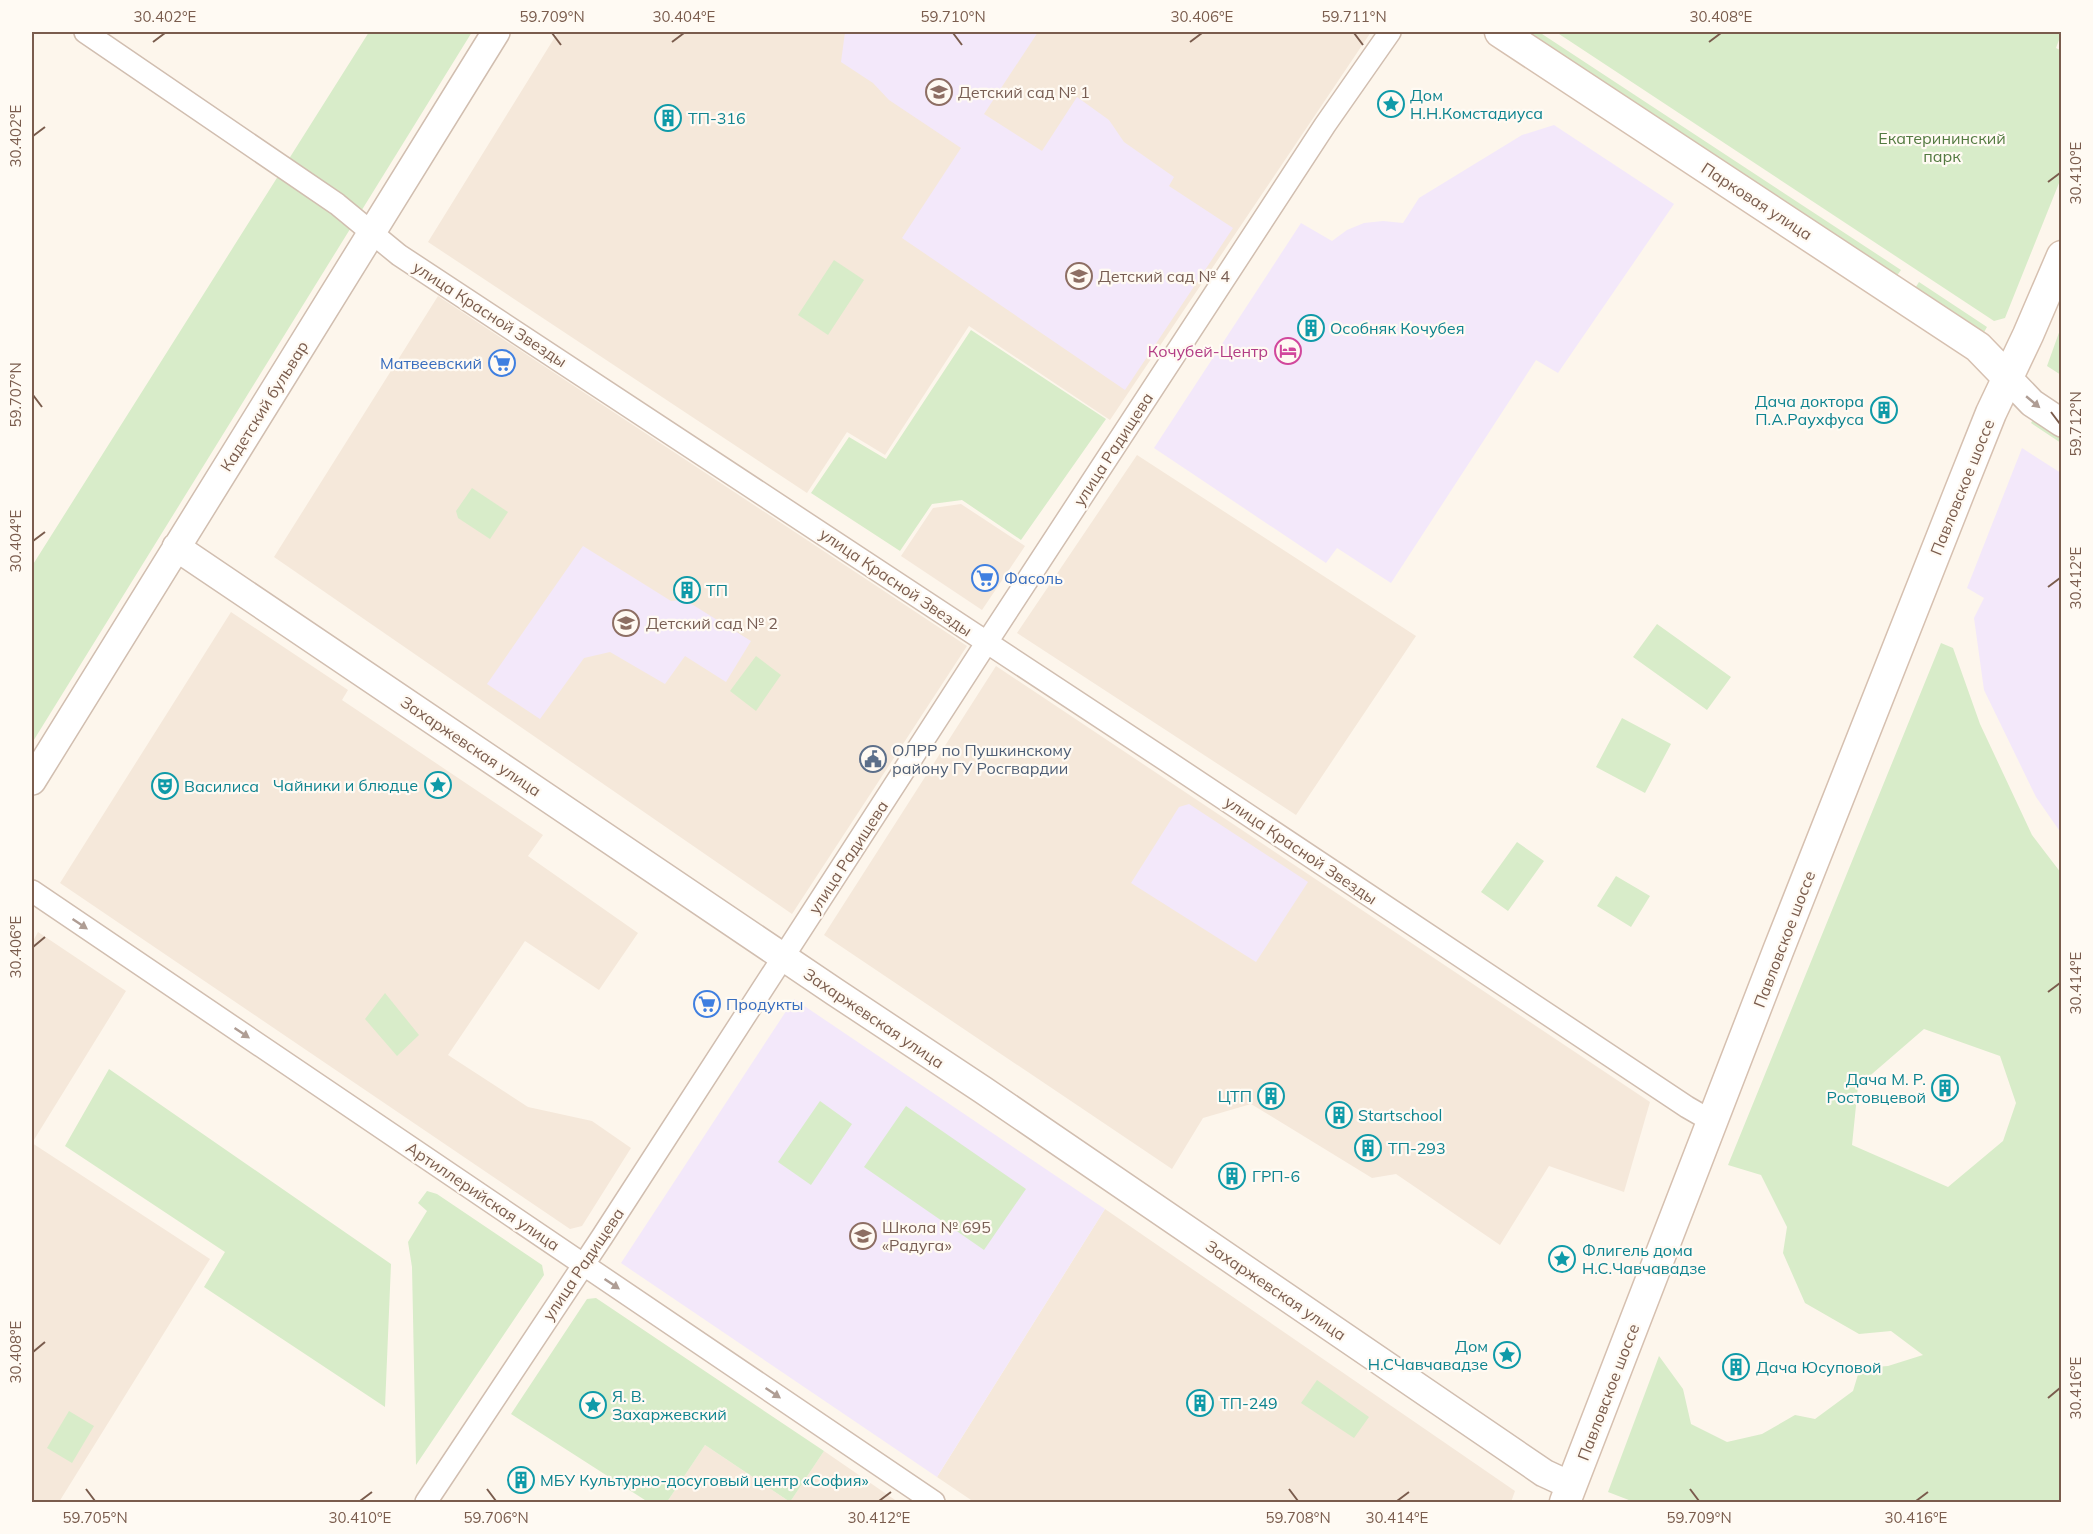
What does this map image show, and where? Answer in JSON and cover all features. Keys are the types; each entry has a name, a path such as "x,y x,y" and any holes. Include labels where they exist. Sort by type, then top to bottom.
{"main road":[{"name":"Парковая улица","path":"1500,32 1978,347 2008,378"},
{"name":"Павловское шоссе","path":"1569,1494 1991,412 2061,256"}],"street":[{"name":"улица Красной Звезды","path":"85,32 320,192 399,255 1713,1122"},
{"name":"Кадетский бульвар","path":"32,781 496,32"},
{"name":"улица Радищева","path":"426,1503 1325,124 1390,32"},
{"path":"2008,378 2032,404 2061,423"},
{"name":"Захаржевская улица","path":"176,547 993,1096 1544,1473 1569,1494"},
{"name":"Артиллерийская улица","path":"32,891 934,1503"}],"shaded area":[{"path":"558,32 1371,32 1110,420 969,326 885,455 847,432 807,493 428,242"},
{"name":"Детский сад № 4","path":"845,32 1038,32 984,114 1042,151 1077,97 1109,120 1124,142 1174,177 1169,186 1233,228 1125,390 902,238 961,148 889,100 873,83 841,62"},
{"path":"1554,125 1674,204 1558,373 1536,360 1391,583 1337,548 1326,563 1154,448 1301,223 1332,241 1347,230 1364,223 1383,221 1403,223 1419,198 1522,135"},
{"path":"438,296 967,646 792,914 274,557"},
{"path":"2022,448 2061,473 2061,833 2036,797 1984,690 1974,618 1984,598 1967,588"},
{"path":"1137,455 1416,636 1296,815 1017,633"},
{"path":"961,504 1025,546 982,610 901,556 933,508"},
{"name":"Детский сад № 2","path":"583,546 671,601 685,600 751,641 726,682 685,656 665,684 610,652 584,658 540,719 487,684"},
{"path":"231,612 348,690 342,700 543,835 528,856 638,933 599,990 525,941 448,1055 528,1107 592,1121 631,1148 582,1226 570,1229 60,883"},
{"path":"996,666 1650,1102 1624,1192 1549,1166 1500,1245 1396,1174 1372,1178 1251,1104 1203,1118 1172,1169 824,935"},
{"path":"1189,804 1308,882 1256,962 1131,883 1179,807"},
{"path":"38,932 126,991 32,1143 32,943"},
{"name":"Школа № 695 «Радуга»","path":"794,999 1105,1209 937,1477 621,1263"},
{"path":"32,1143 210,1259 59,1502 32,1502"},
{"path":"1105,1209 1515,1491 1511,1502 974,1502 937,1477"},
{"path":"705,1445 790,1502 667,1502"},
{"path":"824,1451 898,1502 790,1502"}],"green space":[{"path":"369,32 472,32 32,743 32,566"},
{"path":"1524,32 1539,32 1901,270 1896,277"},
{"name":"Екатерининский парк","path":"1556,32 2061,32 2061,40 2056,48 2062,51 2061,178 2005,318 1994,321"},
{"path":"834,260 864,280 828,335 798,315"},
{"path":"1919,282 1987,327 1983,334 1914,290"},
{"path":"2061,327 2062,375 2047,366"},
{"path":"971,330 1106,419 1021,540 962,500 932,504 900,551 811,493 849,437 886,459"},
{"path":"2035,416 2061,434 2061,443 2031,423"},
{"path":"472,488 508,512 490,539 458,518 456,511"},
{"path":"1657,624 1731,677 1707,710 1633,657"},
{"path":"1941,643 1953,648 1980,724 2032,835 2061,873 2061,1502 1634,1502 1608,1492 1659,1356 1683,1389 1691,1424 1727,1442 1762,1434 1795,1415 1815,1419 1853,1391 1860,1368 1888,1366 1923,1355 1891,1331 1859,1334 1805,1303 1783,1253 1787,1227 1761,1175 1728,1165","holes":["1924,1029 2000,1056 2016,1103 2003,1141 1948,1187 1852,1145 1858,1086"]},
{"path":"756,656 781,675 756,711 730,691"},
{"path":"1622,718 1671,744 1645,793 1596,767"},
{"path":"1517,842 1544,861 1508,911 1481,892"},
{"path":"1616,876 1650,896 1631,927 1597,906"},
{"path":"385,993 419,1035 397,1056 365,1019"},
{"path":"109,1069 391,1264 385,1407 204,1287 225,1252 65,1146"},
{"path":"820,1101 852,1124 811,1185 778,1162"},
{"path":"906,1106 1026,1189 984,1250 864,1167"},
{"path":"427,1191 437,1194 542,1265 544,1275 416,1465 412,1267 408,1242 427,1211 418,1203"},
{"path":"596,1298 824,1451 790,1502 705,1445 667,1502 648,1502 511,1414 587,1299"},
{"path":"1317,1380 1369,1417 1354,1438 1301,1403"},
{"path":"69,1411 94,1426 72,1463 47,1448"}],"place":[{"name":"Детский сад № 1","path":"939,92"},
{"name":"Дом Н.Н.Комстадиуса","path":"1391,104"},
{"name":"ТП-316","path":"668,118"},
{"name":"Детский сад № 4","path":"1079,276"},
{"name":"Особняк Кочубея","path":"1311,328"},
{"name":"Кочубей-Центр","path":"1288,351"},
{"name":"Матвеевский","path":"502,363"},
{"name":"Дача доктора П.А.Раухфуса","path":"1884,410"},
{"name":"Фасоль","path":"985,578"},
{"name":"ТП","path":"687,590"},
{"name":"Детский сад № 2","path":"626,623"},
{"name":"ОЛРР по Пушкинскому району ГУ Росгвардии","path":"873,759"},
{"name":"Чайники и блюдце","path":"438,785"},
{"name":"Василиса","path":"165,786"},
{"name":"Продукты","path":"707,1004"},
{"name":"Дача М. Р. Ростовцевой","path":"1945,1088"},
{"name":"ЦТП","path":"1271,1096"},
{"name":"Startschool","path":"1339,1115"},
{"name":"ТП-293","path":"1368,1148"},
{"name":"ГРП-6","path":"1232,1176"},
{"name":"Школа № 695 «Радуга»","path":"863,1236"},
{"name":"Флигель дома Н.С.Чавчавадзе","path":"1562,1259"},
{"name":"Дом Н.СЧавчавадзе","path":"1507,1355"},
{"name":"Дача Юсуповой","path":"1736,1367"},
{"name":"ТП-249","path":"1200,1403"},
{"name":"Я. В. Захаржевский","path":"593,1405"},
{"name":"МБУ Культурно-досуговый центр «София»","path":"521,1480"}]}
